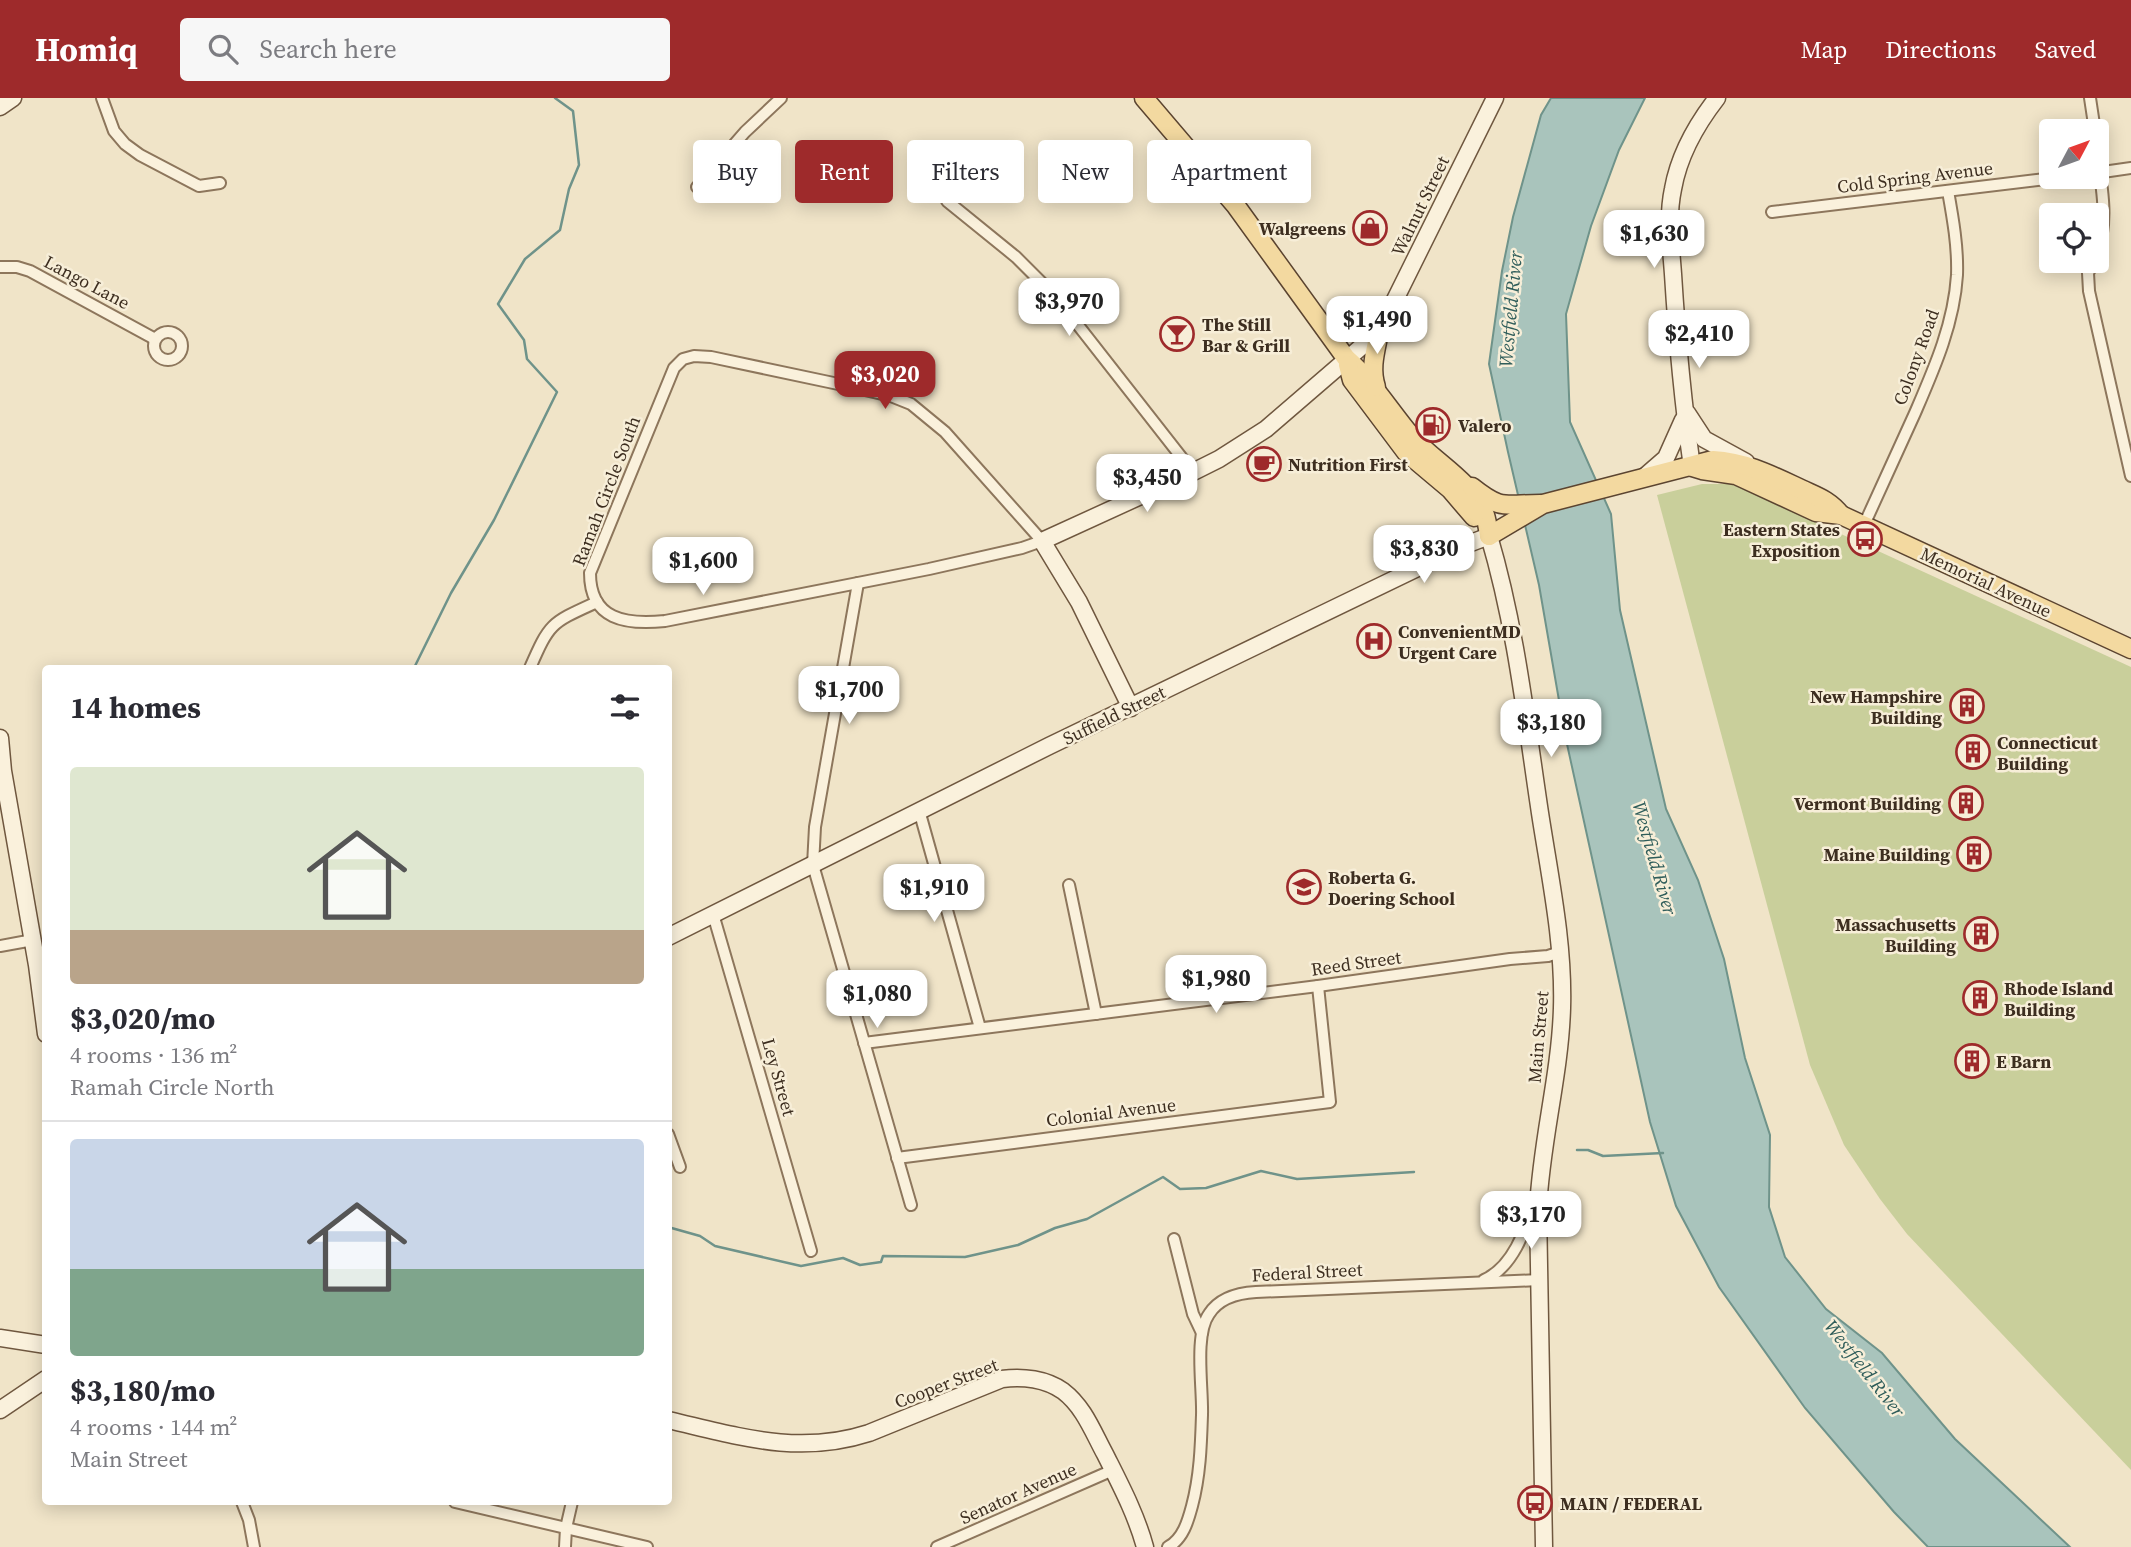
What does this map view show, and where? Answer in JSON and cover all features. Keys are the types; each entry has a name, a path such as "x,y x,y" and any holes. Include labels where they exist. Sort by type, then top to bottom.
{"main road":[{"path":"0,107 13,98"},
{"path":"1144,98 1236,206 1346,358 1363,374 1391,413 1423,450 1486,499 1515,512"},
{"name":"Walnut Street","path":"1042,541 1219,459 1266,429 1360,348 1386,318 1495,98"},
{"path":"1692,467 1676,336 1670,203 1686,147 1698,124 1717,98"},
{"path":"1378,393 1372,371 1380,326"},
{"path":"1346,358 1352,380 1406,452 1450,489 1489,536"},
{"path":"1685,413 1704,439 1767,472"},
{"path":"1642,479 1666,458 1685,413"},
{"name":"Memorial Avenue","path":"1563,500 1713,460 1728,461 1767,472 1828,501 1842,515"},
{"name":"Memorial Avenue","path":"1692,467 1736,475 1816,512 1842,515 2131,649"},
{"path":"1455,474 1485,515 1489,536"},
{"name":"Suffield Street","path":"672,935 919,810 1463,546 1489,536 1515,512 1563,500"},
{"name":"Main Street","path":"1489,536 1504,591 1518,661 1560,952 1561,1029 1539,1188 1544,1547"},
{"path":"1042,541 1079,602 1131,708"},
{"path":"0,746 42,1005"},
{"path":"0,1338 42,1344"},
{"name":"Cooper Street","path":"672,1420 770,1442 797,1445 829,1443 869,1433 993,1382 1026,1378 1056,1387 1074,1401 1091,1427 1131,1507 1145,1547"},
{"path":"0,1410 42,1382"}],"street":[{"path":"102,98 114,131 140,155 199,186 220,183"},
{"path":"738,140 781,98"},
{"path":"2090,98 2093,119"},
{"path":"2109,171 2131,168"},
{"name":"Cold Spring Avenue","path":"1772,212 2039,180"},
{"name":"Colony Road","path":"1864,525 1934,369 1948,327 1957,268 1948,191"},
{"path":"949,203 1016,257 1051,292 1193,472"},
{"name":"Lango Lane","path":"0,267 17,267 30,271 155,339"},
{"path":"2088,273 2089,291 2131,476"},
{"name":"Ramah Circle South","path":"597,602 590,586 590,573 674,368 682,359 694,356 843,385 891,396 911,404 945,432 1042,541"},
{"path":"531,665 544,635 551,626 597,602 617,620 653,622 859,583 1001,553 1042,541"},
{"path":"859,583 815,827 813,865 911,1205"},
{"path":"919,810 980,1028"},
{"path":"1069,885 1096,1014"},
{"name":"Ley Street","path":"713,914 811,1251"},
{"path":"0,946 33,940"},
{"name":"Reed Street","path":"864,1043 1548,956 1560,952"},
{"name":"Colonial Avenue","path":"897,1158 1330,1102 1318,986"},
{"path":"672,1145 680,1167"},
{"path":"1481,1282 1497,1272 1511,1255 1525,1227 1539,1188"},
{"path":"1174,1239 1193,1314 1202,1333 1200,1461 1181,1547"},
{"name":"Federal Street","path":"1202,1333 1206,1318 1212,1310 1226,1299 1241,1293 1539,1280"},
{"name":"Senator Avenue","path":"937,1547 1113,1470"},
{"path":"243,1505 254,1547"},
{"path":"468,1505 647,1547"},
{"path":"565,1547 571,1505"},
{"path":"1168,1547 1178,1538 1187,1521"}],"green space":[{"path":"1702,484 1732,484 2131,667 2131,1470 1907,1234 1844,1145 1810,1065 1657,495"}],"water":[{"name":"Westfield River","path":"1551,98 1645,98 1619,150 1591,226 1566,314 1570,422 1611,514 1620,610 1666,809 1698,880 1724,959 1745,1058 1770,1135 1769,1207 1785,1257 1826,1309 1882,1353 1955,1439 2070,1547 1928,1547 1894,1512 1805,1408 1719,1287 1676,1206 1650,1122 1565,735 1539,585 1489,364 1502,271 1513,217 1541,115"}],"waterway":[{"path":"415,665 451,593 494,520 557,392 527,359 524,340 498,304 525,259 560,230 569,189 579,165 573,111 555,98"},
{"path":"1577,1150 1588,1150 1603,1156 1663,1153"},
{"path":"672,1228 700,1236 715,1246 801,1266 843,1258 860,1265 881,1262 883,1256 965,1257 1018,1245 1055,1228 1087,1219 1163,1177 1180,1189 1206,1188 1261,1171 1297,1179 1414,1172"}],"place":[{"name":"Walgreens","path":"1370,228"},
{"name":"The Still Bar & Grill","path":"1177,334"},
{"name":"Valero","path":"1433,425"},
{"name":"Nutrition First","path":"1264,464"},
{"name":"Eastern States Exposition","path":"1865,539"},
{"name":"ConvenientMD Urgent Care","path":"1374,641"},
{"name":"New Hampshire Building","path":"1967,706"},
{"name":"Connecticut Building","path":"1973,752"},
{"name":"Vermont Building","path":"1966,803"},
{"name":"Maine Building","path":"1974,854"},
{"name":"Roberta G. Doering School","path":"1304,887"},
{"name":"Massachusetts Building","path":"1981,934"},
{"name":"Rhode Island Building","path":"1980,998"},
{"name":"E Barn","path":"1972,1061"},
{"name":"MAIN / FEDERAL","path":"1535,1503"}]}
